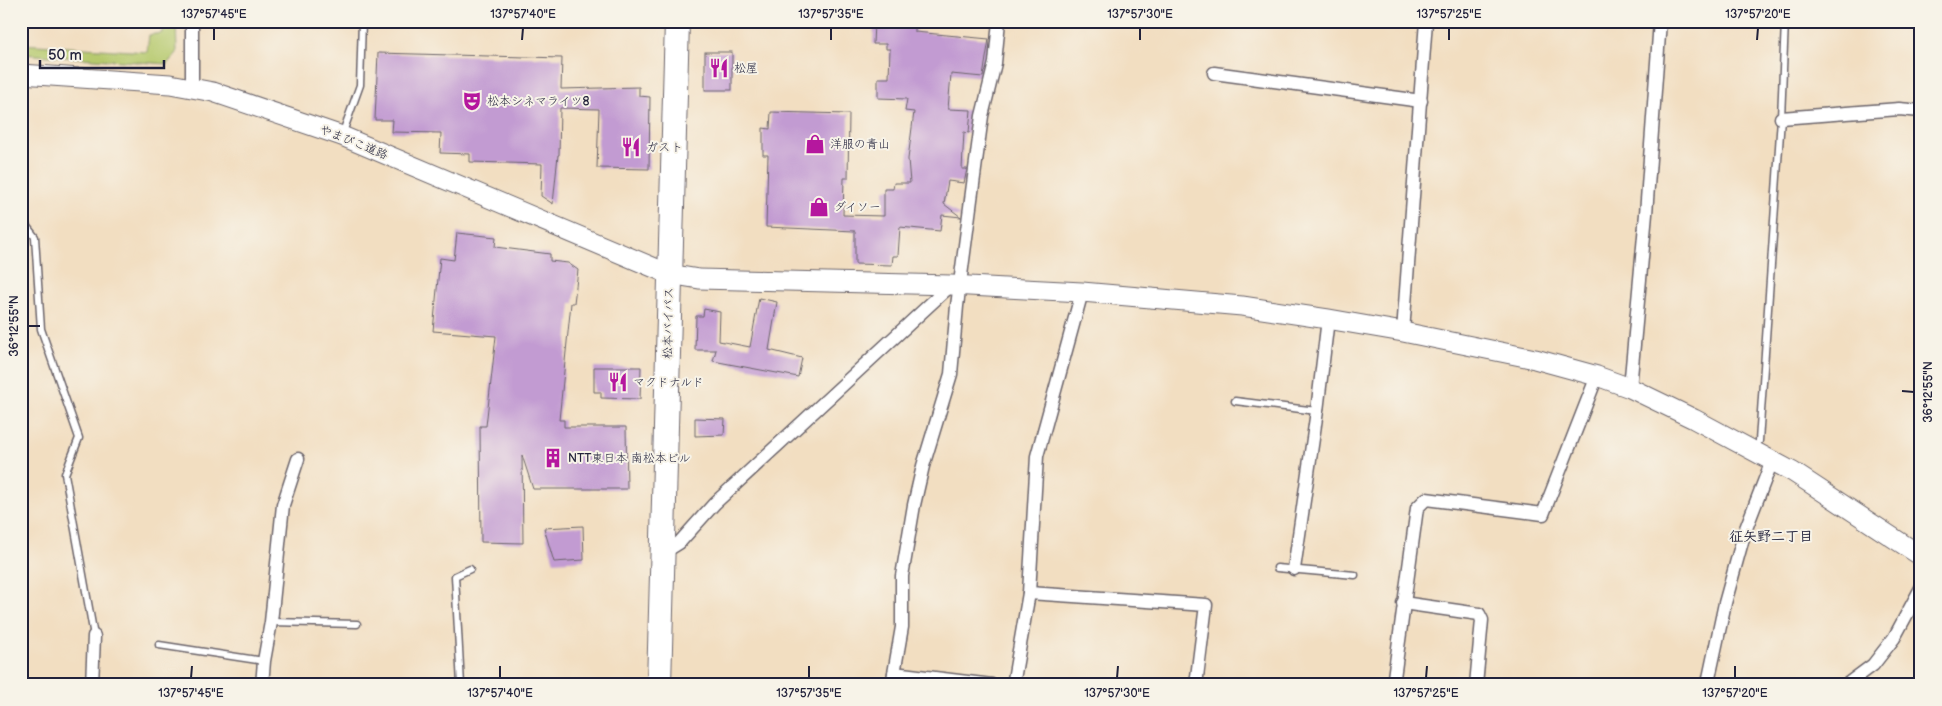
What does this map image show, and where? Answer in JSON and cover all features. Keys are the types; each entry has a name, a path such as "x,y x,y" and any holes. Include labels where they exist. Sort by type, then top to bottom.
{"highway":[{"name":"松本バイパス","path":"659,685 677,21"}],"street":[{"path":"192,21 192,88"},
{"path":"992,685 893,679 902,626 902,576 914,505 923,466 952,374 957,306 956,285 982,116 995,63 999,21"},
{"path":"1403,332 1426,21"},
{"path":"1630,388 1646,214 1660,21"},
{"path":"1214,73 1420,101"},
{"name":"やまびこ道路","path":"21,74 170,84 213,92 342,136 669,274 699,279 956,285 1082,292 1242,306 1403,332 1535,359 1597,376 1630,388 1772,460 1921,556"},
{"path":"1781,118 1899,109 1921,111"},
{"path":"663,553 679,542 715,503 956,285"},
{"path":"1013,685 1029,593 1037,456 1082,292"},
{"path":"1294,569 1328,319"},
{"path":"1393,685 1417,508 1426,499 1543,514 1597,376"},
{"path":"262,685 264,661 272,622 283,504 298,459"},
{"path":"1709,685 1725,603 1745,532 1772,460"},
{"path":"1846,685 1872,665 1889,645 1921,588"},
{"path":"1029,593 1206,605 1196,685"},
{"path":"1403,603 1479,614 1482,620 1476,685"},
{"path":"92,685 94,636"}],"lane":[{"path":"342,136 360,85 362,21"},
{"path":"1759,441 1786,21"},
{"path":"21,218 36,237 41,329 79,438 65,474 94,636"},
{"path":"1235,401 1317,411"},
{"path":"1277,568 1355,575"},
{"path":"461,685 455,576 470,569"},
{"path":"272,622 357,624"},
{"path":"159,645 264,661"}],"green space":[{"path":"163,21 176,21 177,53 167,64 21,54 21,44 147,52 149,35 162,33"}],"building":[{"path":"874,23 915,25 915,32 989,39 983,77 951,74 948,109 971,110 969,133 964,132 962,169 967,169 964,183 948,181 944,204 961,217 942,215 940,231 900,227 898,256 893,256 892,265 855,264 855,231 766,227 768,155 763,155 763,128 770,129 771,112 849,114 848,178 844,178 843,215 884,216 884,189 893,189 894,183 910,183 908,159 914,112 905,111 907,99 878,98 878,78 889,78 890,49 886,49 886,44 873,44"},
{"path":"705,52 732,52 732,90 705,90"},
{"path":"378,53 562,58 561,89 639,87 639,96 650,97 649,169 597,168 599,109 560,108 559,155 553,204 541,196 542,164 470,162 470,154 440,153 441,133 392,132 393,120 375,120"},
{"path":"457,233 496,237 495,247 550,254 550,261 568,263 578,270 574,303 571,303 559,420 564,420 564,427 626,427 627,489 533,489 522,455 523,543 481,542 480,426 486,426 496,336 433,331 440,258 454,260"},
{"path":"759,298 777,302 769,350 802,358 798,377 713,361 716,350 695,350 696,316 703,316 704,309 720,312 719,341 750,347"},
{"path":"594,367 641,367 640,399 601,398 601,392 594,392"},
{"path":"695,418 725,419 724,435 695,436"},
{"path":"583,526 584,560 554,562 544,528"}],"place":[{"name":"松屋","path":"719,68"},
{"name":"松本シネマライツ8","path":"472,101"},
{"name":"洋服の青山","path":"815,144"},
{"name":"ガスト","path":"631,147"},
{"name":"ダイソー","path":"819,207"},
{"name":"マクドナルド","path":"618,382"},
{"name":"NTT東日本 南松本ビル","path":"553,458"}],"district":[{"name":"征矢野二丁目","path":"1771,536"}]}
